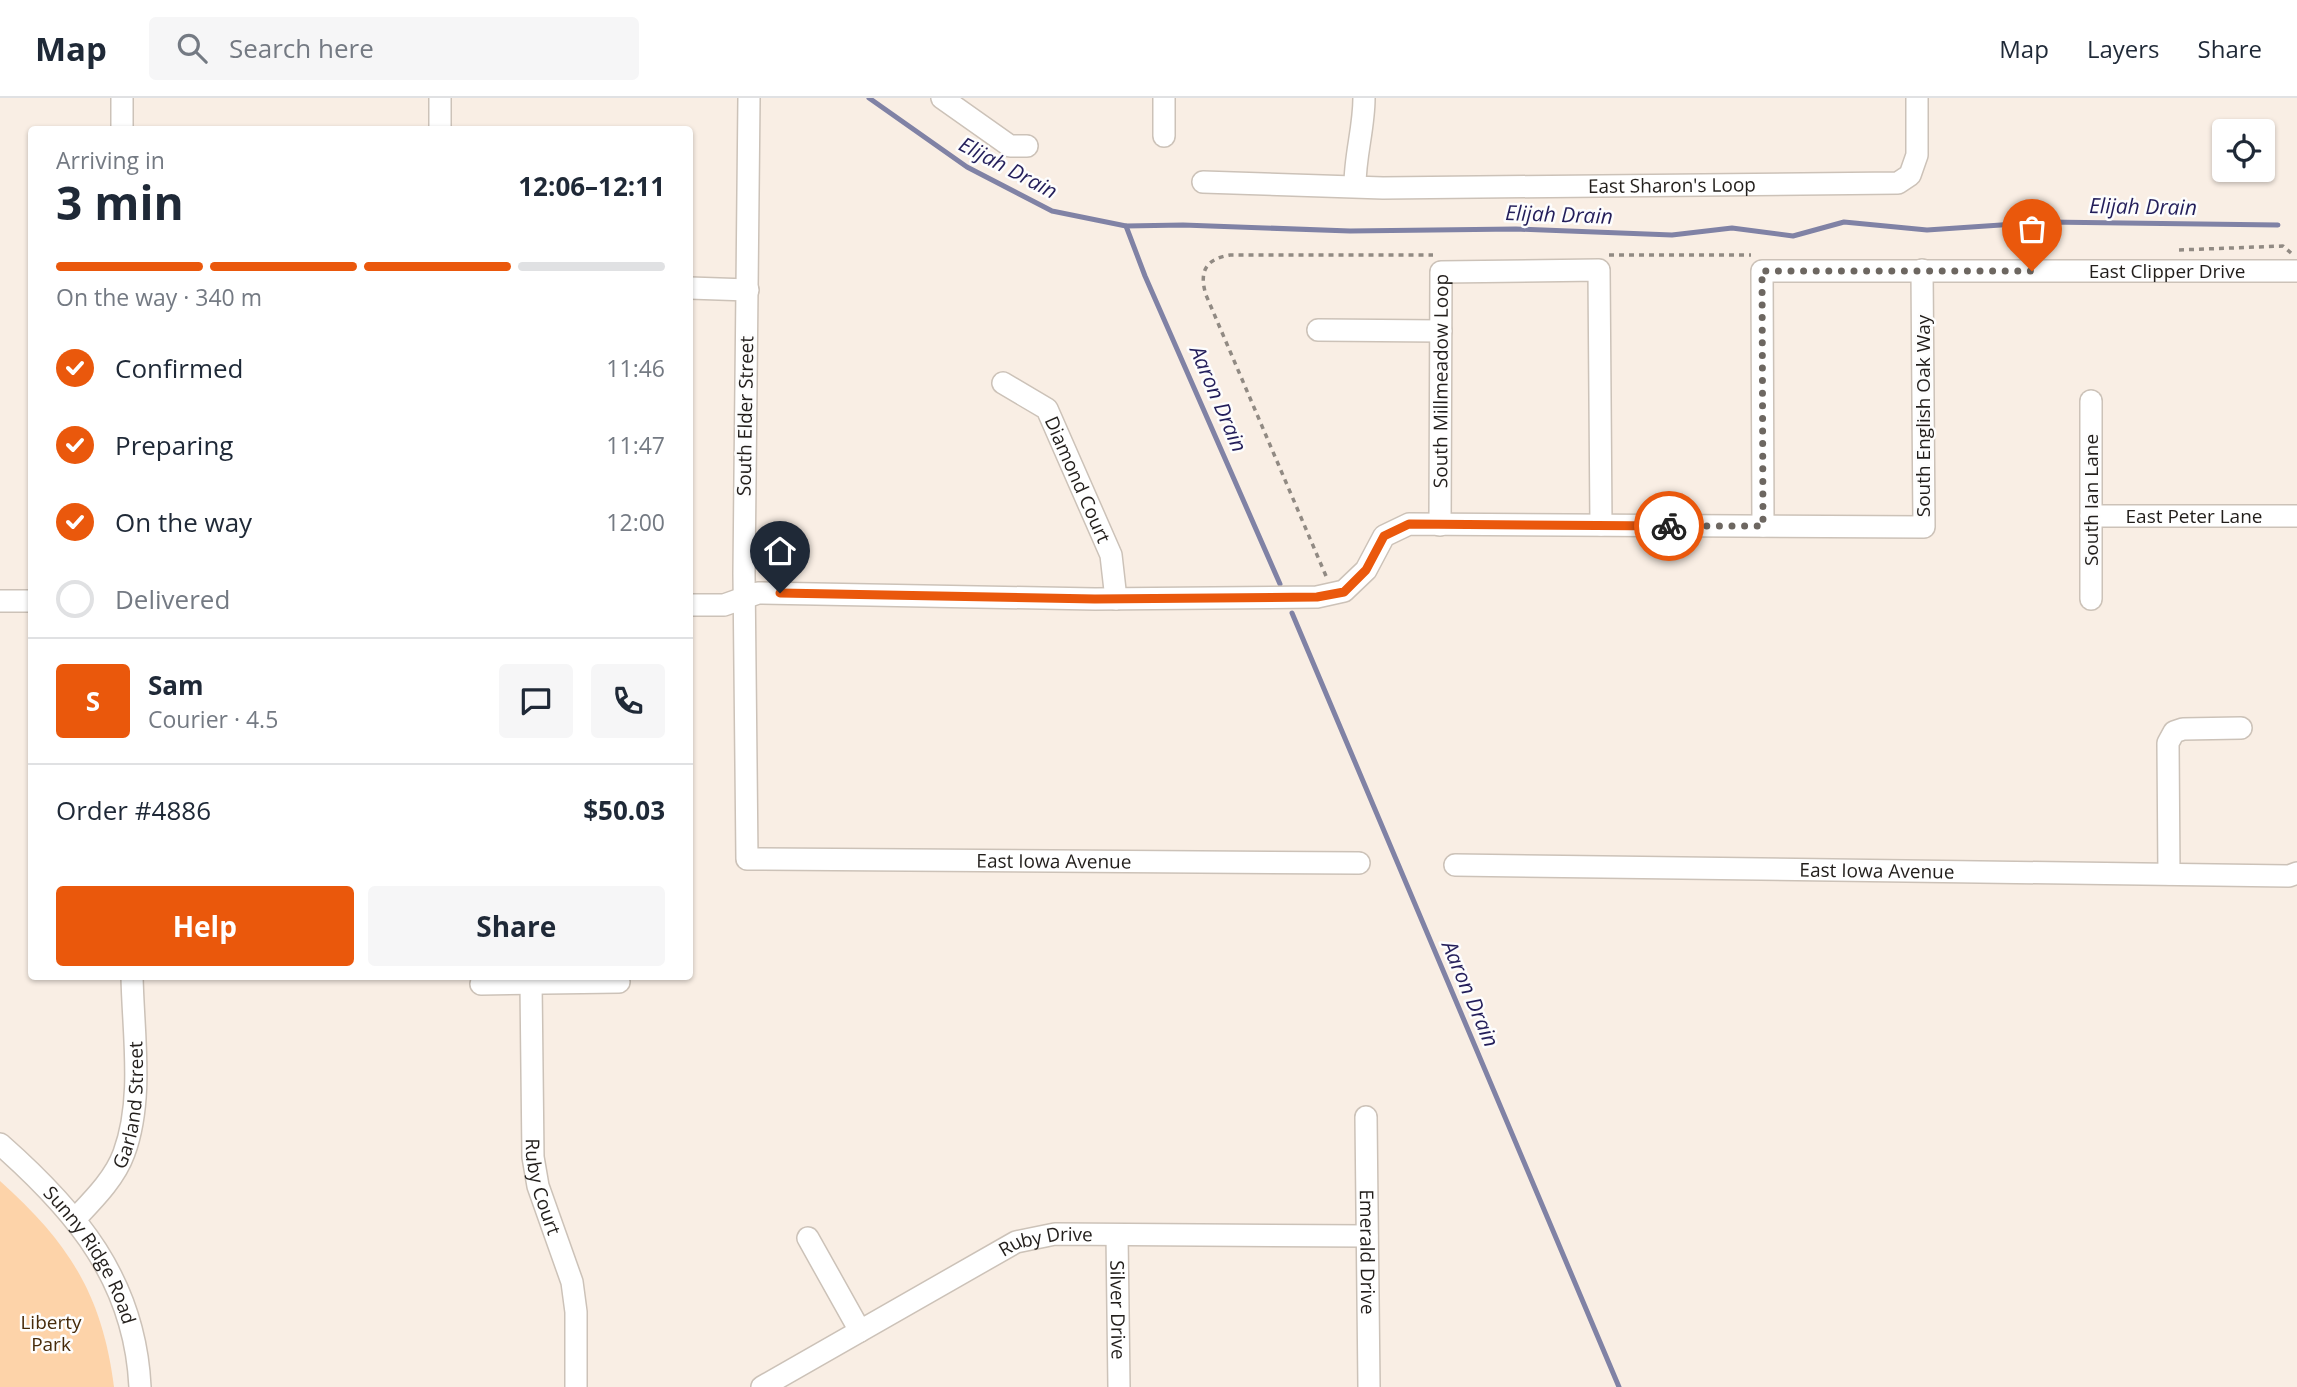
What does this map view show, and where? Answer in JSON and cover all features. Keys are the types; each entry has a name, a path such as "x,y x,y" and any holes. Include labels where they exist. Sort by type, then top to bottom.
{"street":[{"path":"122,98 122,126"},
{"path":"440,98 440,126"},
{"name":"South Elder Street","path":"747,859 744,363 748,290 750,98"},
{"path":"942,98 1010,146 1027,146"},
{"path":"1164,98 1164,136"},
{"path":"1355,185 1355,162 1364,131 1364,98"},
{"name":"East Sharon's Loop","path":"1203,182 1382,188 1898,183 1910,175 1917,155 1917,98"},
{"name":"South Millmeadow Loop","path":"1440,525 1441,272 1599,270 1601,525"},
{"name":"South English Oak Way","path":"1763,526 1924,527 1922,270"},
{"name":"East Clipper Drive","path":"1763,526 1762,271 2297,271"},
{"path":"693,288 748,290"},
{"path":"1318,330 1441,331"},
{"name":"Diamond Court","path":"1003,383 1047,409 1111,555 1116,599"},
{"name":"South Ian Lane","path":"2091,401 2091,599"},
{"name":"East Peter Lane","path":"2091,516 2297,516"},
{"path":"693,605 724,605 758,593 1116,599 1325,595 1344,592 1366,570 1384,536 1409,524 1763,526"},
{"path":"0,600 28,600"},
{"path":"2169,874 2168,743 2174,732 2183,729 2241,728"},
{"name":"East Iowa Avenue","path":"747,859 1359,863"},
{"name":"East Iowa Avenue","path":"1455,865 2289,876 2297,873"},
{"name":"Garland Street","path":"76,1218 102,1190 124,1154 134,1093 132,980"},
{"path":"481,984 620,982"},
{"name":"Ruby Court","path":"531,984 533,1157 538,1186 572,1282 576,1312 576,1387"},
{"name":"Emerald Drive","path":"1366,1117 1369,1387"},
{"name":"Sunny Ridge Road","path":"0,1144 76,1218 116,1283 129,1319 141,1387"},
{"name":"Ruby Drive","path":"762,1387 1016,1242 1055,1234 1367,1236"},
{"name":"Silver Drive","path":"1117,1235 1119,1387"},
{"path":"808,1238 860,1331"}],"path":[{"path":"2173,250 2283,246 2297,258"},
{"path":"1605,255 1757,254"},
{"path":"1325,595 1206,296 1203,271 1208,262 1230,255 1438,255"}],"green space":[{"name":"Liberty Park","path":"0,1181 45,1226 78,1272 101,1324 114,1387 0,1387"}],"waterway":[{"name":"Elijah Drain","path":"869,98 967,167 1052,211 1126,226 1183,225 1350,231 1516,229 1672,235 1732,228 1793,236 1844,222 1927,230 2046,222 2278,225"},
{"name":"Aaron Drain","path":"1126,226 1145,276 1280,584"},
{"name":"Aaron Drain","path":"1292,613 1619,1387"}],"way so far":[{"path":"1669,526 1763,526 1762,271 2032,271"}],"route":[{"path":"780,593 1061,596 1095,599 1317,597 1344,592 1366,570 1384,536 1409,524 1669,526"}]}
